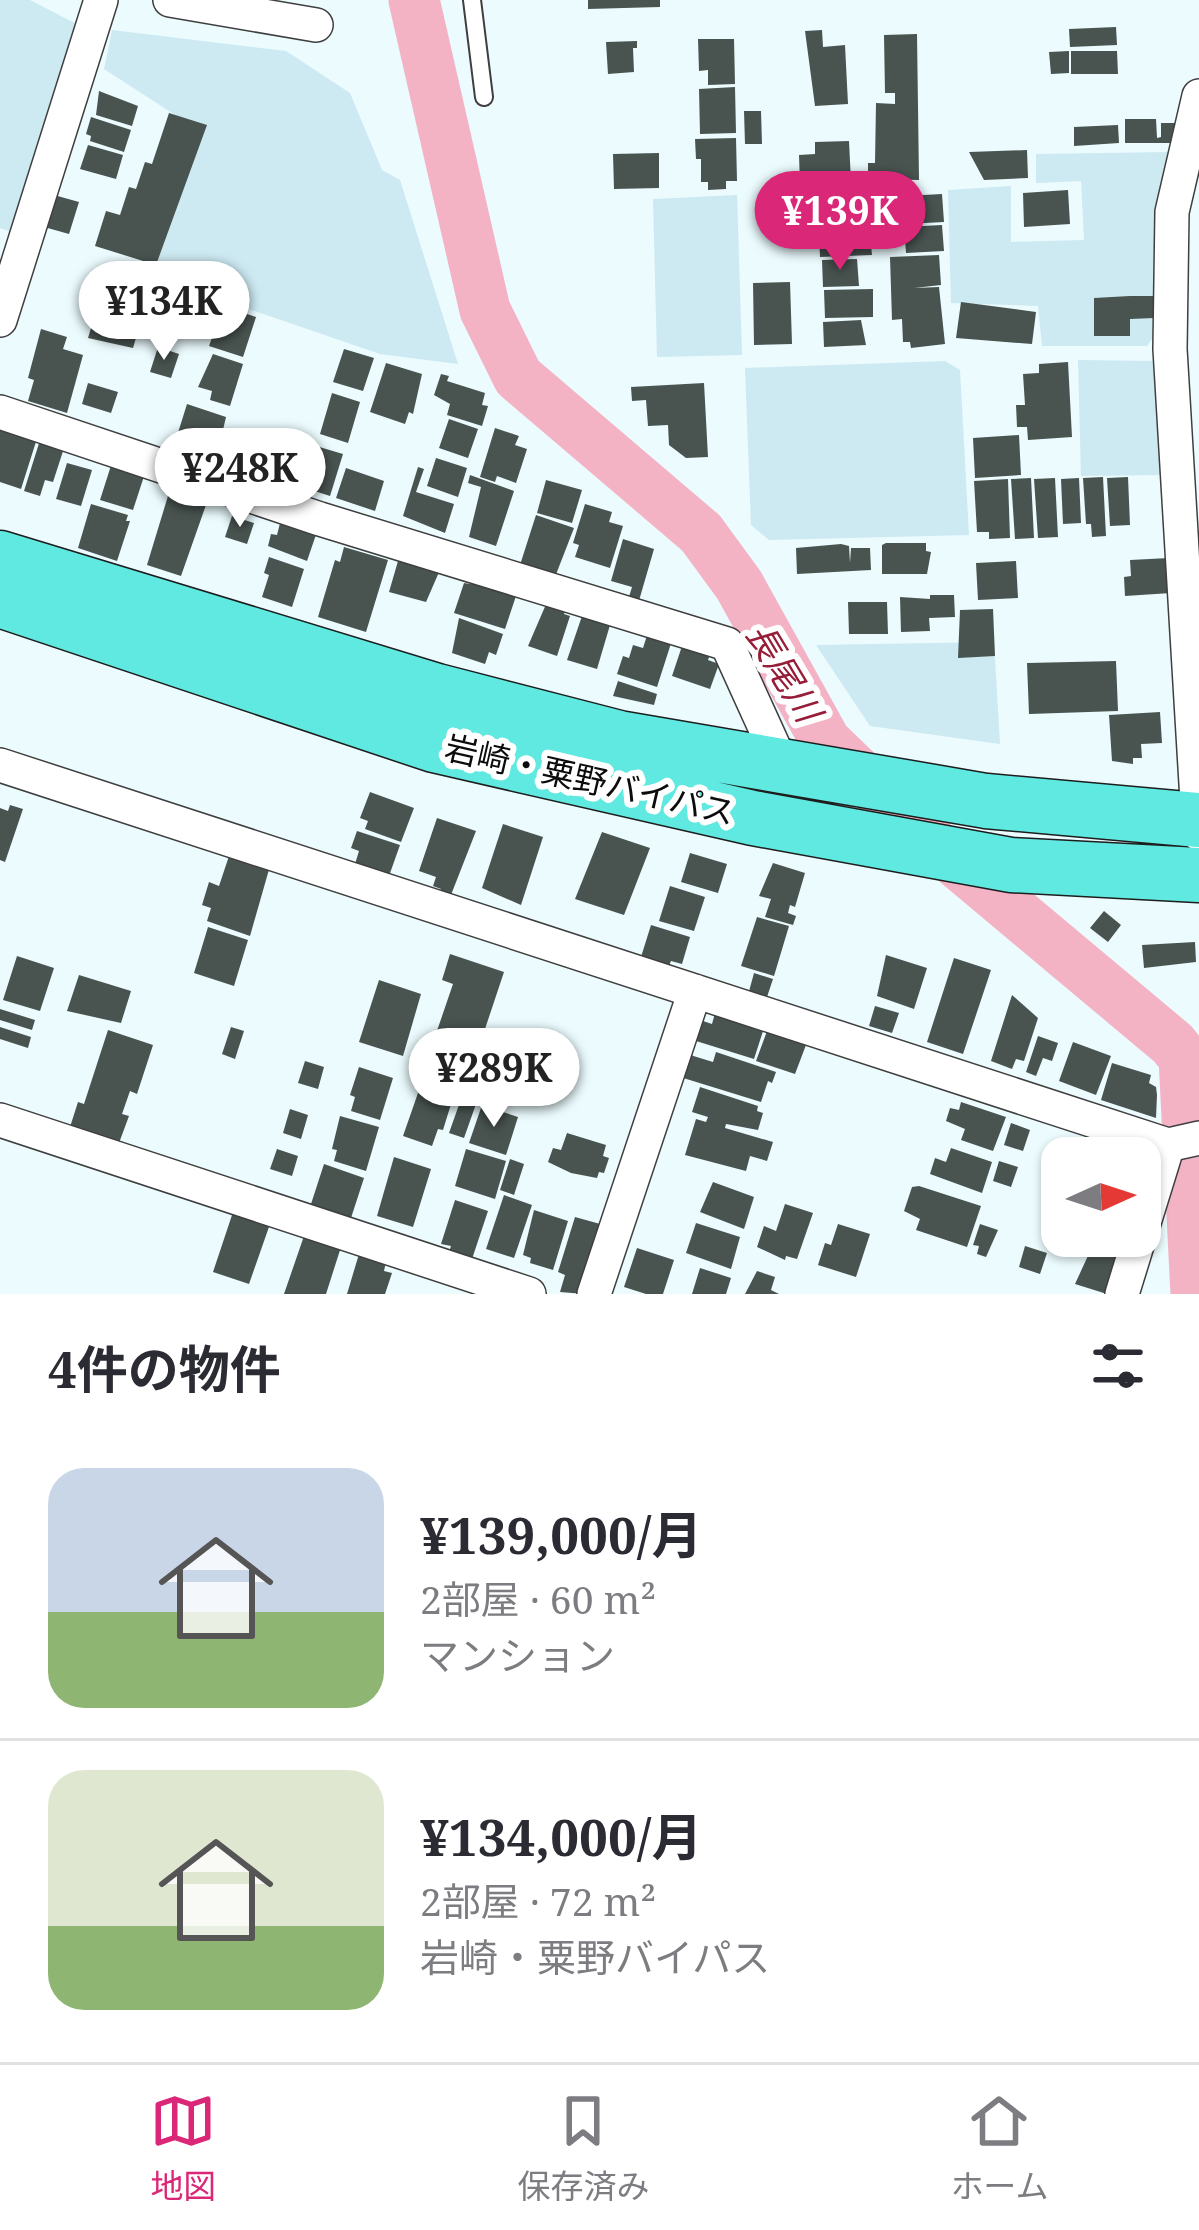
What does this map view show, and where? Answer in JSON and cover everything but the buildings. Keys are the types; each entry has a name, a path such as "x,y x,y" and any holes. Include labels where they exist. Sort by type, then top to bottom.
{"highway":[{"name":"岩崎・粟野バイパス","path":"0,558 483,703 619,738 949,794 1198,826"},
{"name":"岩崎・粟野バイパス","path":"0,601 434,745 753,818 1011,865 1199,875"}],"street":[{"path":"0,320 101,0"},
{"path":"170,0 316,26"},
{"path":"1198,826 1191,537 1170,349 1172,212 1199,96"},
{"path":"0,412 343,526 727,644 807,769"},
{"path":"0,765 695,991 1184,1142 1122,1294"},
{"path":"594,1294 695,991"},
{"path":"0,1120 529,1294"}],"lane":[{"path":"472,0 484,98"}],"shaded area":[{"path":"0,0 30,0 90,31 17,234 0,228"},
{"path":"112,30 286,51 350,93 382,170 400,180 458,364 380,354 150,275 200,131 104,69"},
{"path":"1169,152 1159,216 1156,333 1147,346 1042,346 1038,306 951,303 948,190 1011,186 1011,242 1084,240 1081,181 1036,183 1036,154"},
{"path":"737,195 742,355 657,357 653,199"},
{"path":"1078,360 1155,361 1163,475 1081,476"},
{"path":"945,361 960,370 969,535 769,540 751,525 745,368"},
{"path":"994,642 1000,744 870,726 816,645"}],"waterway":[{"name":"長尾川","path":"414,0 485,310 518,377 701,533 739,585 826,742 920,832 1184,1058 1196,1294"}]}
